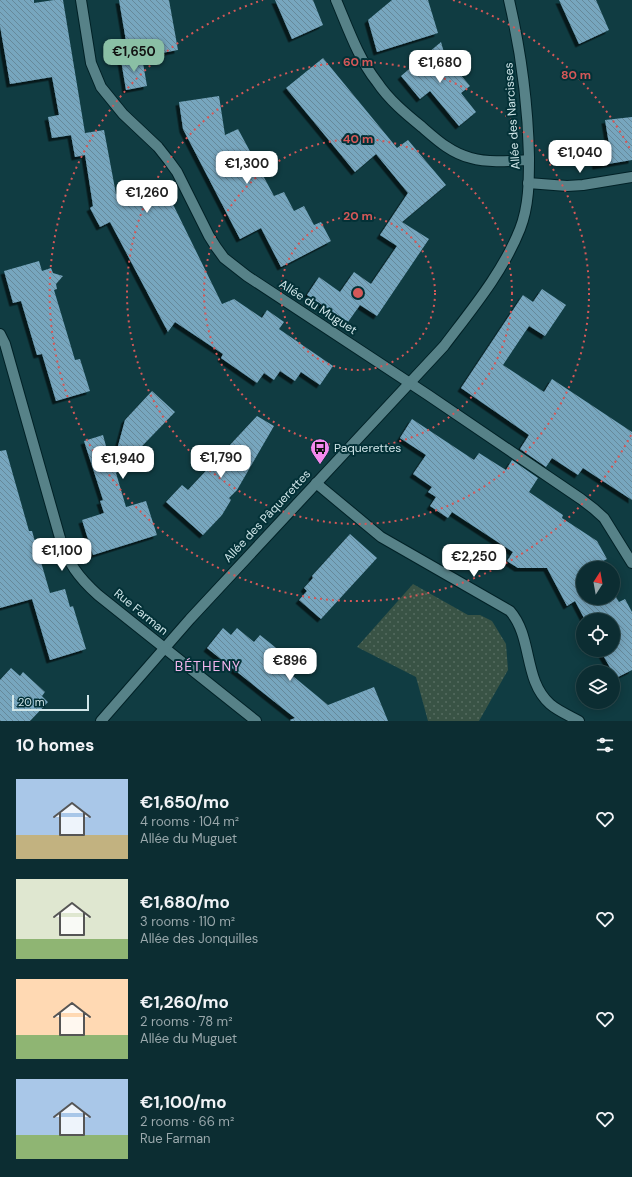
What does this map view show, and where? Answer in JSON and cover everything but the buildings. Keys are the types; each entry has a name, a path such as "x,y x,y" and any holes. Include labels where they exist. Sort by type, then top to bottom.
{"street":[{"name":"Allée du Muguet","path":"81,0 92,63 101,87 123,114 158,147 177,172 209,236 224,258 247,276 410,383 594,508 604,518 632,563"},
{"path":"336,0 359,52 377,83 402,110 439,142 472,159 485,161 529,160"},
{"name":"Allée des Narcisses","path":"509,0 521,57 526,95 529,160 528,184"},
{"path":"528,184 567,186 583,185 632,177"},
{"name":"Allée des Pâquerettes","path":"101,721 164,647 444,346 472,310 495,276 512,246 526,210 528,184"},
{"name":"Rue Farman","path":"0,334 5,344 65,554 72,567 84,582 256,721"},
{"path":"316,483 381,537 510,611 516,617 523,636 534,680 540,692 550,704 579,721"}],"green space":[{"path":"413,584 468,615 480,615 492,621 506,644 508,670 479,721 428,721 416,677 357,647"}],"place":[{"name":"Paquerettes","path":"320,465"}],"district":[{"name":"BÉTHENY","path":"208,666"}]}
